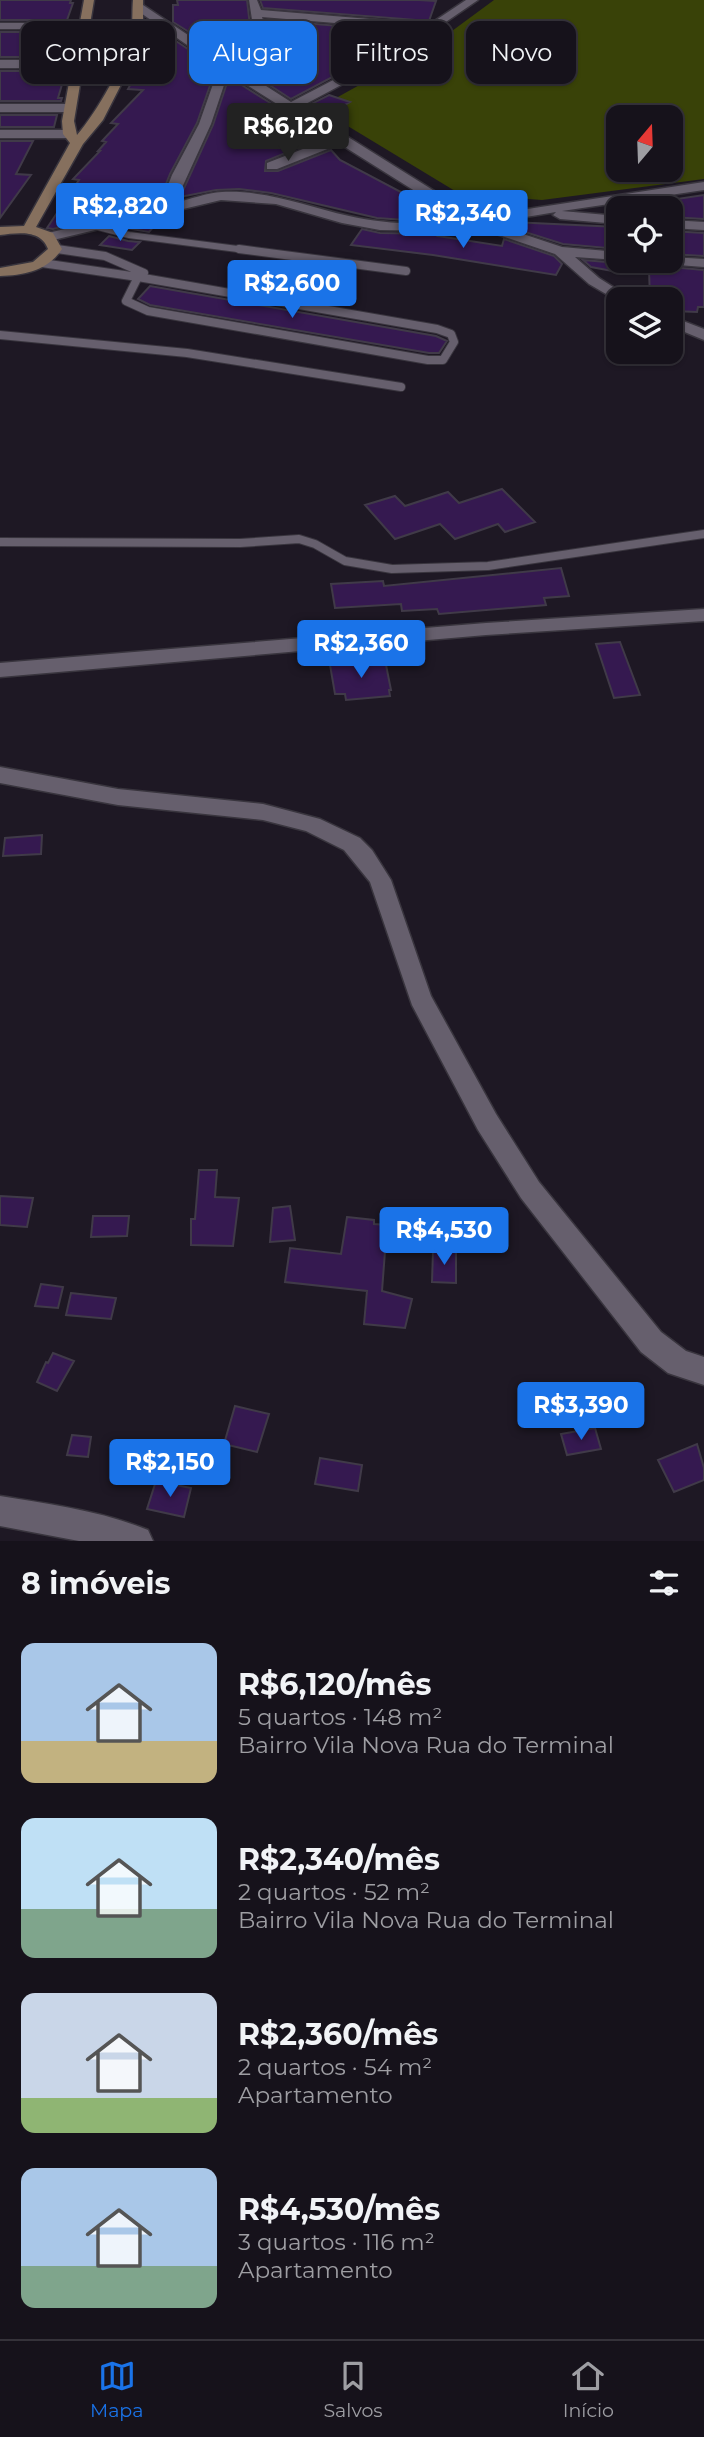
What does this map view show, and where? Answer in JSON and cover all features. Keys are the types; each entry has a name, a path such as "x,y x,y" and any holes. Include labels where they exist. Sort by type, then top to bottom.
{"street":[{"path":"87,21 89,0"},
{"path":"184,39 250,36 259,30 253,0"},
{"path":"440,21 473,0"},
{"path":"28,230 73,138 97,120 121,74 131,52 139,7 189,42"},
{"path":"255,13 356,21"},
{"path":"0,26 21,26"},
{"path":"0,64 21,64"},
{"path":"73,138 70,108 75,84"},
{"path":"166,209 179,175 205,124 219,84"},
{"path":"255,84 474,222 560,251 606,255"},
{"path":"291,107 334,84"},
{"path":"0,108 70,108"},
{"path":"0,134 73,138"},
{"path":"272,166 340,139"},
{"path":"0,272 23,270 43,263 52,243 94,226 210,198 239,195 277,200 347,220 380,226 445,227 704,186"},
{"path":"527,212 606,219"},
{"path":"683,225 704,226"},
{"path":"0,231 28,230 52,243"},
{"path":"560,251 606,288"},
{"path":"683,262 704,264"},
{"path":"683,326 704,335"},
{"path":"0,670 486,629 704,615"},
{"path":"0,775 118,796 263,812 312,825 352,844 364,856 380,880 420,999 487,1122 530,1190 651,1342 678,1363 704,1371"},
{"path":"0,1511 73,1524 137,1541"}],"lane":[{"path":"94,226 129,235 406,271"},
{"path":"52,243 105,256 138,274"},
{"path":"43,263 138,274 438,329 451,334 454,342 443,360 420,359 138,309 126,302 138,274"},
{"path":"0,335 187,353 401,387"},
{"path":"0,542 240,543 299,539 315,544 345,561 392,569 488,566 704,534"}],"green space":[{"path":"494,0 704,0 704,179 683,182 683,105 606,105 606,182 681,182 542,200 460,194 318,108 361,84 452,84 452,31"}],"building":[{"path":"0,0 71,0 70,3 73,3 67,20 0,20"},
{"path":"177,0 247,0 249,21 189,21 189,32 173,21 173,5 178,5"},
{"path":"260,0 436,1 429,21 263,8"},
{"path":"317,24 331,25 331,78 291,99 268,84 317,84"},
{"path":"0,32 21,32 21,57 0,57"},
{"path":"175,40 189,50 189,84 210,84 197,123 170,174 158,204 53,229 47,228 79,180 73,179 100,151 106,142 102,141 118,124 111,123 143,90 128,89 131,84 175,84"},
{"path":"0,71 21,71 21,84 62,84 58,98 62,98 61,101 0,101"},
{"path":"227,84 240,84 307,126 302,129 317,140 266,161 265,171 278,171 331,150 340,160 452,219 419,221 377,218 271,193 239,189 180,197 213,125"},
{"path":"329,95 350,102 322,118 305,107"},
{"path":"0,115 57,115 54,127 0,127"},
{"path":"0,141 33,141 16,174 31,175 0,218"},
{"path":"704,195 704,219 683,218 683,198"},
{"path":"163,216 149,232 120,227"},
{"path":"511,222 606,226 606,248 563,244 509,227"},
{"path":"362,229 380,233 440,234 438,236 502,246 504,239 554,256 562,264 556,275 351,245"},
{"path":"683,232 704,233 704,256 683,255"},
{"path":"109,236 140,242 132,250 100,245"},
{"path":"583,260 606,262 606,270 591,267"},
{"path":"683,268 704,270 704,307 698,307 697,312 683,311 683,287 650,287 649,273 683,273"},
{"path":"150,286 436,336 447,341 439,353 429,353 150,305 138,299"},
{"path":"502,489 535,522 505,532 498,524 455,539 440,524 395,539 365,505 395,496 405,506 448,492 459,503"},
{"path":"561,568 569,596 544,598 546,605 439,614 437,609 402,611 401,604 335,608 331,584 383,581 384,586"},
{"path":"620,642 640,695 614,698 596,644"},
{"path":"385,660 390,696 346,700 345,694 335,694 330,665"},
{"path":"42,835 41,854 3,856 5,838"},
{"path":"199,1170 217,1170 215,1197 239,1198 233,1246 191,1245 191,1219 195,1219"},
{"path":"0,1196 33,1198 27,1227 0,1225"},
{"path":"290,1206 295,1240 270,1242 273,1208"},
{"path":"93,1216 129,1216 127,1236 91,1237"},
{"path":"347,1217 374,1220 374,1224 387,1225 382,1291 412,1299 405,1328 364,1324 367,1291 285,1282 290,1248 341,1254"},
{"path":"433,1251 456,1252 456,1283 432,1282"},
{"path":"41,1284 63,1287 58,1308 35,1306"},
{"path":"71,1293 116,1298 111,1319 66,1315"},
{"path":"53,1353 74,1361 57,1391 37,1382"},
{"path":"235,1406 269,1414 257,1452 224,1444"},
{"path":"595,1428 601,1449 567,1455 561,1434"},
{"path":"72,1435 91,1437 88,1457 67,1455"},
{"path":"697,1444 704,1468 704,1480 674,1492 658,1460"},
{"path":"320,1458 362,1465 358,1491 315,1484"},
{"path":"156,1481 191,1488 184,1517 147,1509"}]}
